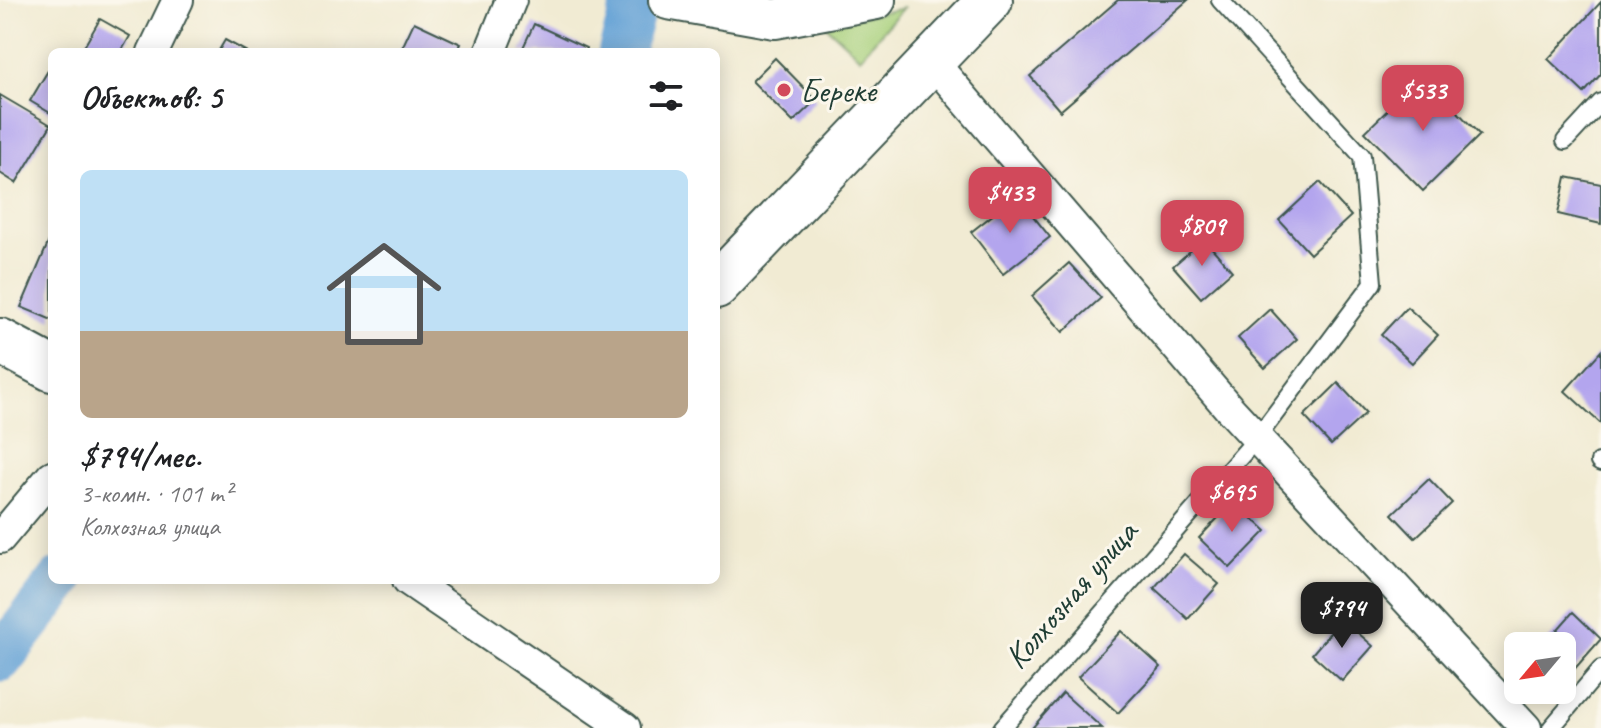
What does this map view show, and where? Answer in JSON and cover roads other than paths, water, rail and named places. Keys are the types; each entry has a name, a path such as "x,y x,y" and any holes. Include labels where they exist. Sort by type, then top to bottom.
{"main road":[{"path":"720,282 990,0"},
{"path":"0,341 48,367"}],"street":[{"path":"155,48 178,0"},
{"path":"492,48 511,0"},
{"path":"673,2 775,19 876,0"},
{"path":"931,60 1257,438 1526,728"},
{"path":"0,538 48,481"},
{"path":"414,584 625,728"}],"lane":[{"name":"Колхозная улица","path":"1002,728 1257,438 1373,283 1362,156 1220,0"},
{"path":"1565,141 1601,102"},
{"path":"1551,728 1601,669"}],"waterway":[{"path":"622,48 635,0"},
{"path":"0,659 58,584"}],"place":[{"name":"Береке","path":"784,90"}]}
